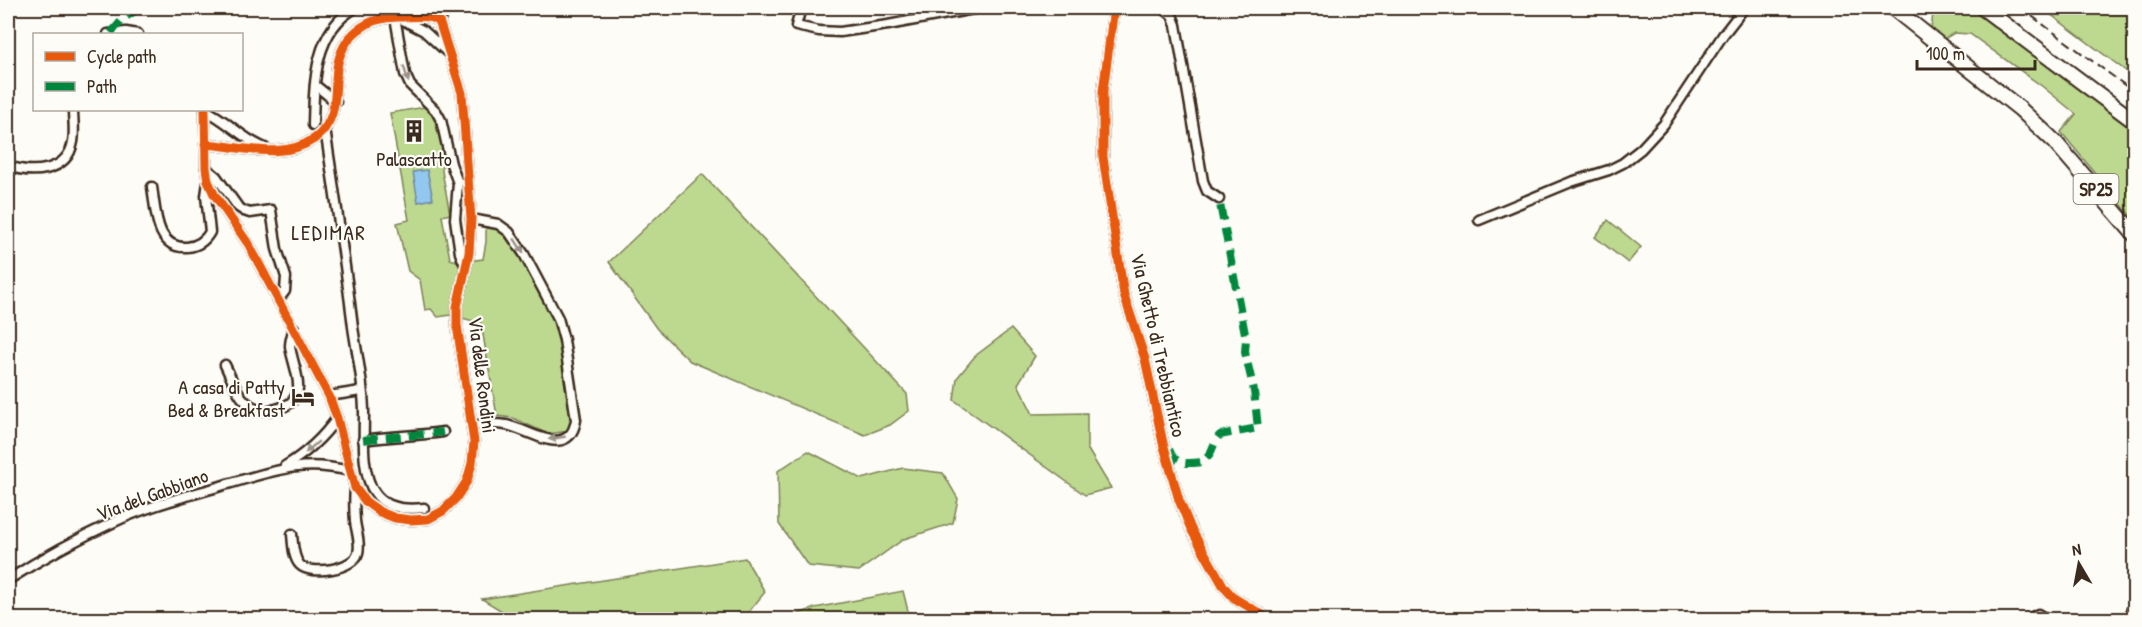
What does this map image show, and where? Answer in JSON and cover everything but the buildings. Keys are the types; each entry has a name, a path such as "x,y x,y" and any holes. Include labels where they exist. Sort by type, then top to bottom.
{"main road":[{"name":"SP25","path":"1893,8 2020,109 2055,142 2134,234"},
{"path":"1983,8 2134,121"}],"street":[{"path":"314,125 315,85 322,48 329,32 339,19 355,8"},
{"path":"205,144 271,151 299,146 313,139 329,124 336,102 337,68 346,43 363,26 372,21 395,17 426,17 439,21 447,8"},
{"path":"801,8 796,26 819,31 840,32 979,8"},
{"name":"Via Ghetto di Trebbiantico","path":"1114,8 1103,91 1103,157 1124,295 1145,359 1163,443 1176,489 1191,529 1224,587 1234,598 1271,620"},
{"path":"1163,8 1172,15 1176,25 1203,181 1207,191 1219,199"},
{"path":"1479,220 1570,182 1608,170 1623,163 1641,149 1664,124 1723,34 1744,8"},
{"name":"Via delle Rondini","path":"395,17 424,31 450,56"},
{"name":"Via delle Rondini","path":"395,17 405,74 410,86 436,111 441,120 451,164 458,183 455,219 460,253 465,267"},
{"name":"Via delle Rondini","path":"205,111 208,181 214,194 249,246 328,396 337,418 355,488 366,502 380,512 395,518 428,519 443,511 456,498 467,481 472,463 473,425 457,325 457,307 469,253 471,219 462,93 439,21"},
{"path":"117,33 132,33"},
{"path":"315,85 336,102"},
{"path":"8,166 22,171 42,171 57,165 67,156 72,145 73,111"},
{"path":"208,111 220,116 253,143 271,151"},
{"path":"325,129 343,243 362,391 363,440 369,480 375,493 385,503 411,510 424,508"},
{"path":"206,168 216,176 244,212 271,210 277,249 286,277 285,291 279,300"},
{"path":"152,187 159,229 163,237 171,244 180,247 190,246 200,244 210,232 206,196 208,181"},
{"path":"471,219 498,224 509,232 524,254 558,318 564,340 576,420 575,429 569,436 551,441 506,425 473,425"},
{"path":"225,365 240,396 248,405 268,410 279,409 290,404 296,397 298,388 290,347 294,328"},
{"path":"328,396 362,391"},
{"name":"Via del Gabbiano","path":"281,469 322,439 337,418"},
{"path":"363,440 443,432"},
{"name":"Via del Gabbiano","path":"8,580 38,561 117,520 170,501 281,469 304,465 327,465 349,471"},
{"path":"292,534 295,557 305,569 314,571 346,566 353,562 358,555 359,547 355,523 355,488"},
{"path":"2127,620 2134,605"},
{"path":"2027,620 2037,614 2048,620"}],"green space":[{"path":"1931,8 1972,8 2134,129 2134,220 2061,132 2076,114 1970,34 1954,33 1944,39 1931,29 1933,14"},
{"path":"2042,8 2134,8 2134,77"},
{"path":"425,107 436,119 443,153 442,171 450,214 442,216 450,259 460,262 483,259 486,228 492,224 505,232 519,251 557,326 573,420 569,431 548,434 513,418 497,416 481,323 451,315 438,317 431,309 425,310 420,280 408,271 397,223 409,220 390,113"},
{"path":"702,174 907,394 909,411 890,425 865,435 690,361 657,329 609,262"},
{"path":"1608,220 1641,247 1628,263 1595,237"},
{"path":"1011,329 1035,356 1018,384 1033,414 1087,413 1087,448 1111,488 1085,495 954,400 957,378 975,356"},
{"path":"808,451 862,479 903,468 943,473 958,499 953,523 904,539 859,571 808,566 779,524 778,471"},
{"path":"745,558 765,592 743,619 515,619 482,599"},
{"path":"903,591 910,619 784,619 815,608"}],"water":[{"path":"427,170 433,199 418,202 413,172"}],"railway":[{"path":"2021,8 2134,92"}],"marked path":[{"path":"111,33 123,19 139,8"},
{"path":"1169,449 1178,461 1202,462 1209,455 1220,435 1258,428 1254,391 1245,352 1246,339 1219,199"},
{"path":"363,440 443,432"}],"cycle path":[{"path":"1114,8 1103,91 1103,157 1124,295 1145,359 1163,443 1179,500 1191,529 1224,587 1234,598 1271,620"},
{"path":"414,16 439,21 462,93 471,219 469,253 457,307 457,325 474,442 467,481 456,498 443,511 428,519 395,518 380,512 366,502 355,488 329,396 249,245 214,194 208,181 206,144 275,151 302,146 314,139 328,124 334,106 340,56 350,37 366,24 387,18 414,16"},
{"path":"205,111 206,144"}],"place":[{"name":"Palascatto","path":"414,131"},
{"name":"A casa di Patty Bed & Breakfast","path":"303,397"}],"district":[{"name":"LEDIMAR","path":"329,232"}]}
